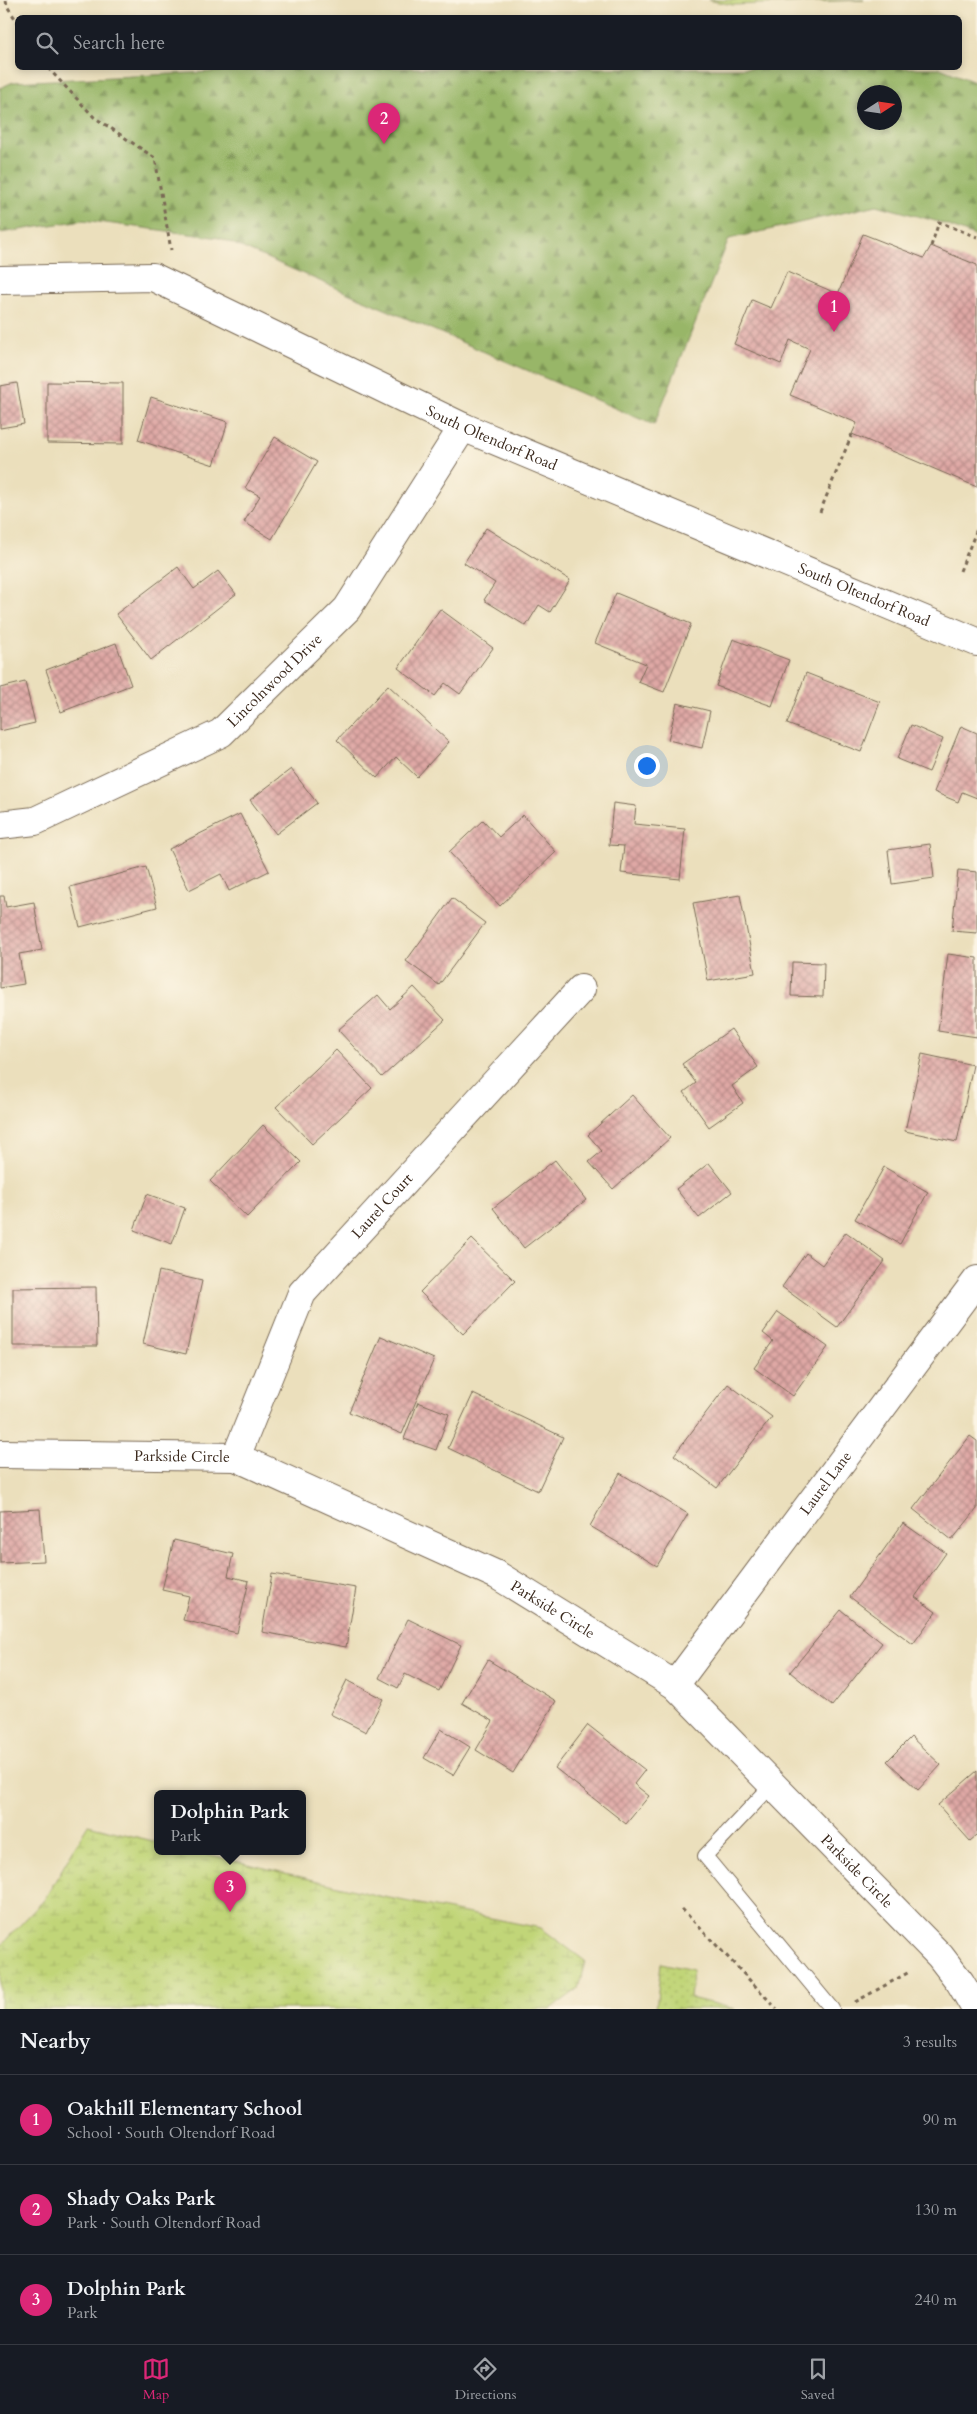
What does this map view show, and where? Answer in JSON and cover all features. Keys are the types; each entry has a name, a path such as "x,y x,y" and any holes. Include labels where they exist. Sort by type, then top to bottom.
{"street":[{"name":"South Oltendorf Road","path":"0,280 153,277 463,427 977,642"},
{"name":"Lincolnwood Drive","path":"0,825 35,822 221,733 347,609 463,427"},
{"name":"Laurel Court","path":"236,1457 302,1293 581,989"},
{"name":"Laurel Lane","path":"675,1685 977,1280"},
{"name":"Parkside Circle","path":"0,1454 236,1457 496,1575 675,1685 940,1956 969,1975 976,2009"}],"lane":[{"path":"772,1785 705,1856 832,2009"}],"path":[{"path":"6,0 7,6 15,18"},
{"path":"50,70 94,117 155,158 178,290"},
{"path":"931,246 939,222 977,237"},
{"path":"820,512 852,434"},
{"path":"960,571 977,529"},
{"path":"682,1909 777,2009"},
{"path":"851,2005 940,1956"}],"green space":[{"path":"708,0 864,0 733,5"},
{"path":"251,70 945,70 977,83 977,237 939,222 877,205 729,239 654,425 220,238 83,220 0,233 0,88 13,82"},
{"path":"88,1825 154,1841 154,1855 211,1855 379,1896 541,1928 585,1961 578,1989 551,2009 0,2009 0,1946 44,1900"},
{"path":"661,1963 693,1970 690,1998 735,2009 656,2009"}],"building":[{"path":"863,234 924,258 931,246 977,265 977,487 852,434 857,423 790,395 810,349 790,340 781,364 734,344 752,300 771,308 787,272 838,294"},
{"path":"47,382 123,383 123,444 47,443"},
{"path":"17,383 24,424 0,428 0,386"},
{"path":"151,397 228,422 214,465 138,440"},
{"path":"275,437 317,462 272,539 244,522 260,496 245,488"},
{"path":"486,528 570,580 550,612 539,605 526,626 484,600 495,583 464,563"},
{"path":"178,567 194,589 218,571 236,594 151,660 116,614"},
{"path":"616,593 691,624 664,692 638,682 646,664 595,643"},
{"path":"440,609 493,648 460,694 445,683 435,696 398,668"},
{"path":"733,639 789,660 772,706 716,686"},
{"path":"116,643 131,685 61,712 46,670"},
{"path":"806,673 880,702 861,752 787,724"},
{"path":"25,682 35,723 0,731 0,688"},
{"path":"388,685 449,742 417,777 396,757 377,778 337,740"},
{"path":"677,703 710,711 702,748 668,740"},
{"path":"911,725 943,739 929,772 897,759"},
{"path":"961,726 977,733 977,798 962,792 958,802 934,792"},
{"path":"291,769 317,803 276,834 250,800"},
{"path":"613,803 636,806 634,824 685,829 680,879 621,873 624,846 609,845"},
{"path":"240,814 269,871 229,891 221,874 189,890 169,849"},
{"path":"523,815 556,852 500,906 449,852 483,820 499,837"},
{"path":"930,844 934,878 892,884 888,850"},
{"path":"146,867 157,907 80,927 70,887"},
{"path":"958,870 977,872 977,933 952,931"},
{"path":"740,895 755,973 708,981 693,903"},
{"path":"0,896 4,896 6,907 34,902 42,950 19,954 24,984 0,988"},
{"path":"452,898 485,923 439,985 406,961"},
{"path":"948,954 977,958 977,1037 938,1031"},
{"path":"792,962 824,963 823,997 791,996"},
{"path":"414,987 445,1020 382,1077 338,1030 378,995 390,1009"},
{"path":"731,1029 758,1067 732,1086 743,1103 709,1127 684,1092 696,1083 682,1064"},
{"path":"336,1050 372,1088 312,1144 276,1107"},
{"path":"922,1054 973,1065 957,1142 905,1131"},
{"path":"632,1095 670,1138 613,1189 589,1162 602,1151 588,1135"},
{"path":"263,1125 301,1162 247,1217 210,1181"},
{"path":"555,1160 586,1200 524,1248 493,1208"},
{"path":"709,1163 732,1192 699,1218 676,1189"},
{"path":"884,1167 928,1192 900,1244 855,1219"},
{"path":"147,1194 185,1208 172,1244 134,1230"},
{"path":"846,1232 885,1261 837,1327 782,1287 806,1253 822,1265"},
{"path":"472,1239 515,1281 463,1334 420,1292"},
{"path":"159,1271 202,1281 186,1354 143,1344"},
{"path":"96,1287 97,1346 13,1346 13,1288"},
{"path":"778,1312 828,1347 793,1396 754,1368 773,1341 763,1333"},
{"path":"381,1336 434,1359 402,1434 349,1412"},
{"path":"728,1384 772,1417 717,1488 674,1455"},
{"path":"473,1394 563,1437 538,1491 448,1448"},
{"path":"418,1402 449,1414 436,1450 404,1439"},
{"path":"970,1436 977,1441 977,1509 952,1540 913,1509"},
{"path":"620,1473 688,1514 657,1566 590,1526"},
{"path":"40,1509 44,1561 0,1563 0,1511"},
{"path":"903,1523 946,1553 915,1597 936,1612 913,1644 850,1597"},
{"path":"174,1540 233,1554 228,1576 249,1581 237,1633 183,1620 189,1596 162,1590"},
{"path":"272,1574 356,1588 346,1647 262,1632"},
{"path":"841,1610 882,1643 832,1706 790,1672"},
{"path":"408,1619 461,1645 439,1691 405,1674 398,1688 379,1678"},
{"path":"488,1660 556,1701 513,1773 476,1750 493,1721 462,1703"},
{"path":"347,1680 383,1699 366,1732 330,1714"},
{"path":"588,1725 645,1770 634,1784 649,1796 626,1824 555,1768"},
{"path":"441,1729 470,1747 453,1775 424,1758"},
{"path":"911,1737 941,1765 918,1790 887,1761"},
{"path":"977,1771 977,1835 970,1841 938,1805"}],"place":[{"name":"Shady Oaks Park","path":"384,144"},
{"name":"Oakhill Elementary School","path":"834,332"},
{"name":"Dolphin Park","path":"230,1912"}]}
